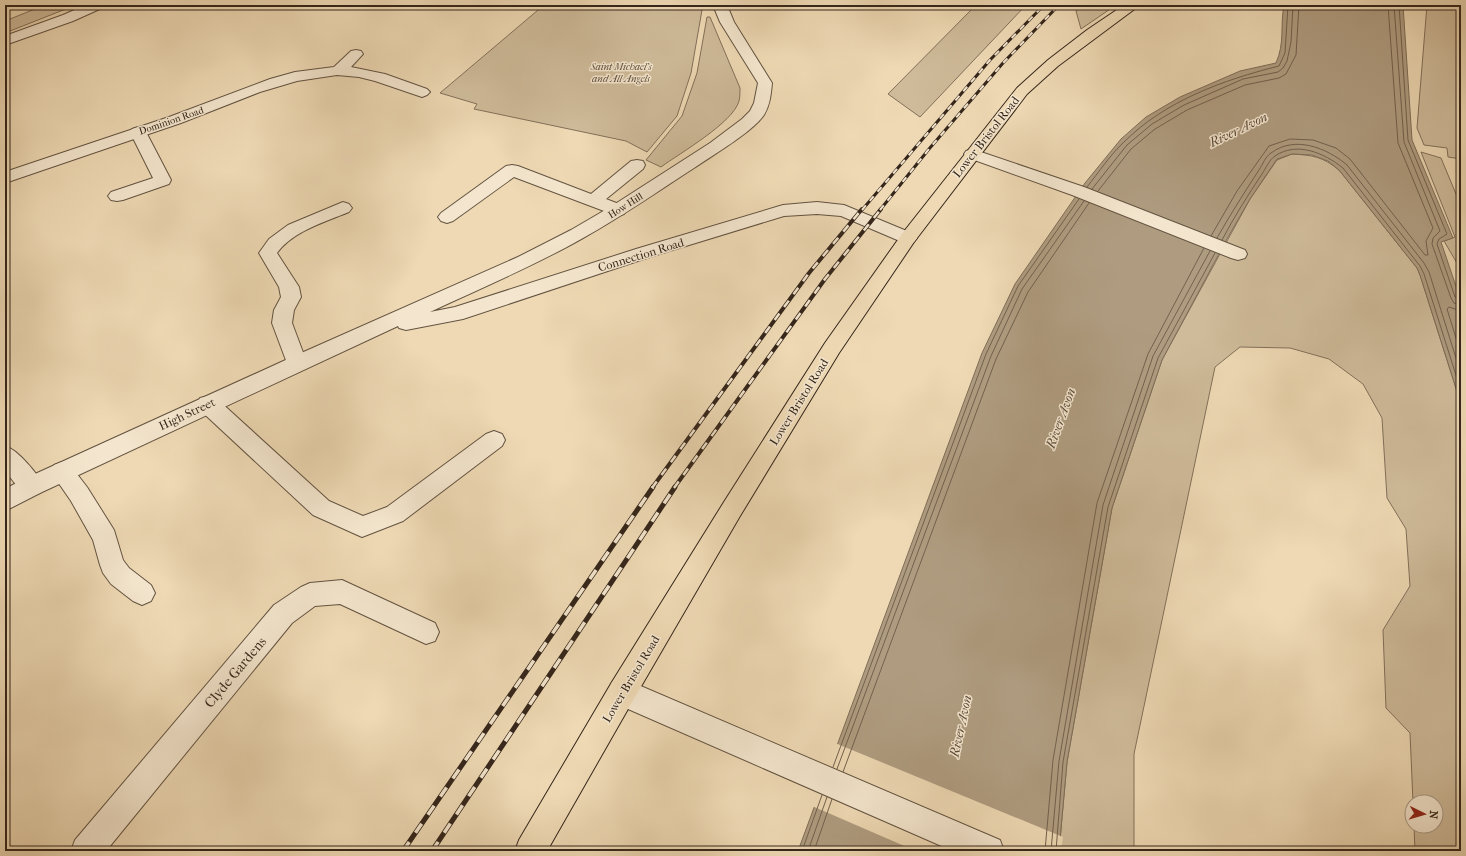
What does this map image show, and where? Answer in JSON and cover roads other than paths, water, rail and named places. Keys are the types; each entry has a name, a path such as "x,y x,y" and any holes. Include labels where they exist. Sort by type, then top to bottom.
{"highway":[{"name":"Lower Bristol Road","path":"530,851 622,692 732,508 832,348 908,238 1022,91 1053,63 1092,33 1133,5"}],"street":[{"path":"5,41 68,18 97,5"},
{"name":"How Hill","path":"372,330 525,261 577,234 618,210 716,146 748,122 757,113 762,103 765,83 727,22 720,5"},
{"path":"338,71 356,54"},
{"name":"Dominion Road","path":"5,178 278,82 316,72 357,72 378,77 422,92"},
{"path":"117,196 163,180 138,132"},
{"path":"972,154 1063,186 1238,254"},
{"path":"594,200 638,165"},
{"path":"447,216 512,170 618,210"},
{"path":"297,363 282,323 284,310 291,297 289,287 268,253 275,242 294,230 343,208"},
{"name":"Connection Road","path":"372,330 456,314 643,253 783,212 816,208 844,211 908,238"},
{"name":"High Street","path":"5,501 62,472 297,363 372,330"},
{"path":"208,404 321,508 362,527 395,514 494,440"},
{"path":"5,455 32,486"},
{"path":"62,472 79,494 105,538 112,565 120,576 142,593"},
{"name":"Clyde Gardens","path":"86,851 283,614 310,594 342,592 426,632"},
{"path":"622,692 989,851"}],"water":[{"name":"River Avon","path":"1284,5 1403,5 1412,140 1453,238 1441,242 1461,301 1461,404 1417,268 1339,170 1328,161 1312,155 1292,154 1277,159 1250,199 1228,237 1162,360 1112,508 1067,762 1059,851 798,851 982,353 1015,284 1085,183 1121,139 1146,117 1180,97 1240,71 1276,63 1279,56"}],"railway":[{"path":"862,210 990,60 1044,5"},
{"path":"880,210 929,149 1003,63 1059,5"},
{"path":"652,488 809,273 862,209"},
{"path":"674,488 825,279 881,209"},
{"path":"403,851 653,487"},
{"path":"432,851 675,487"}],"park label":[{"name":"Saint Michael's and All Angels","path":"621,72"}]}
